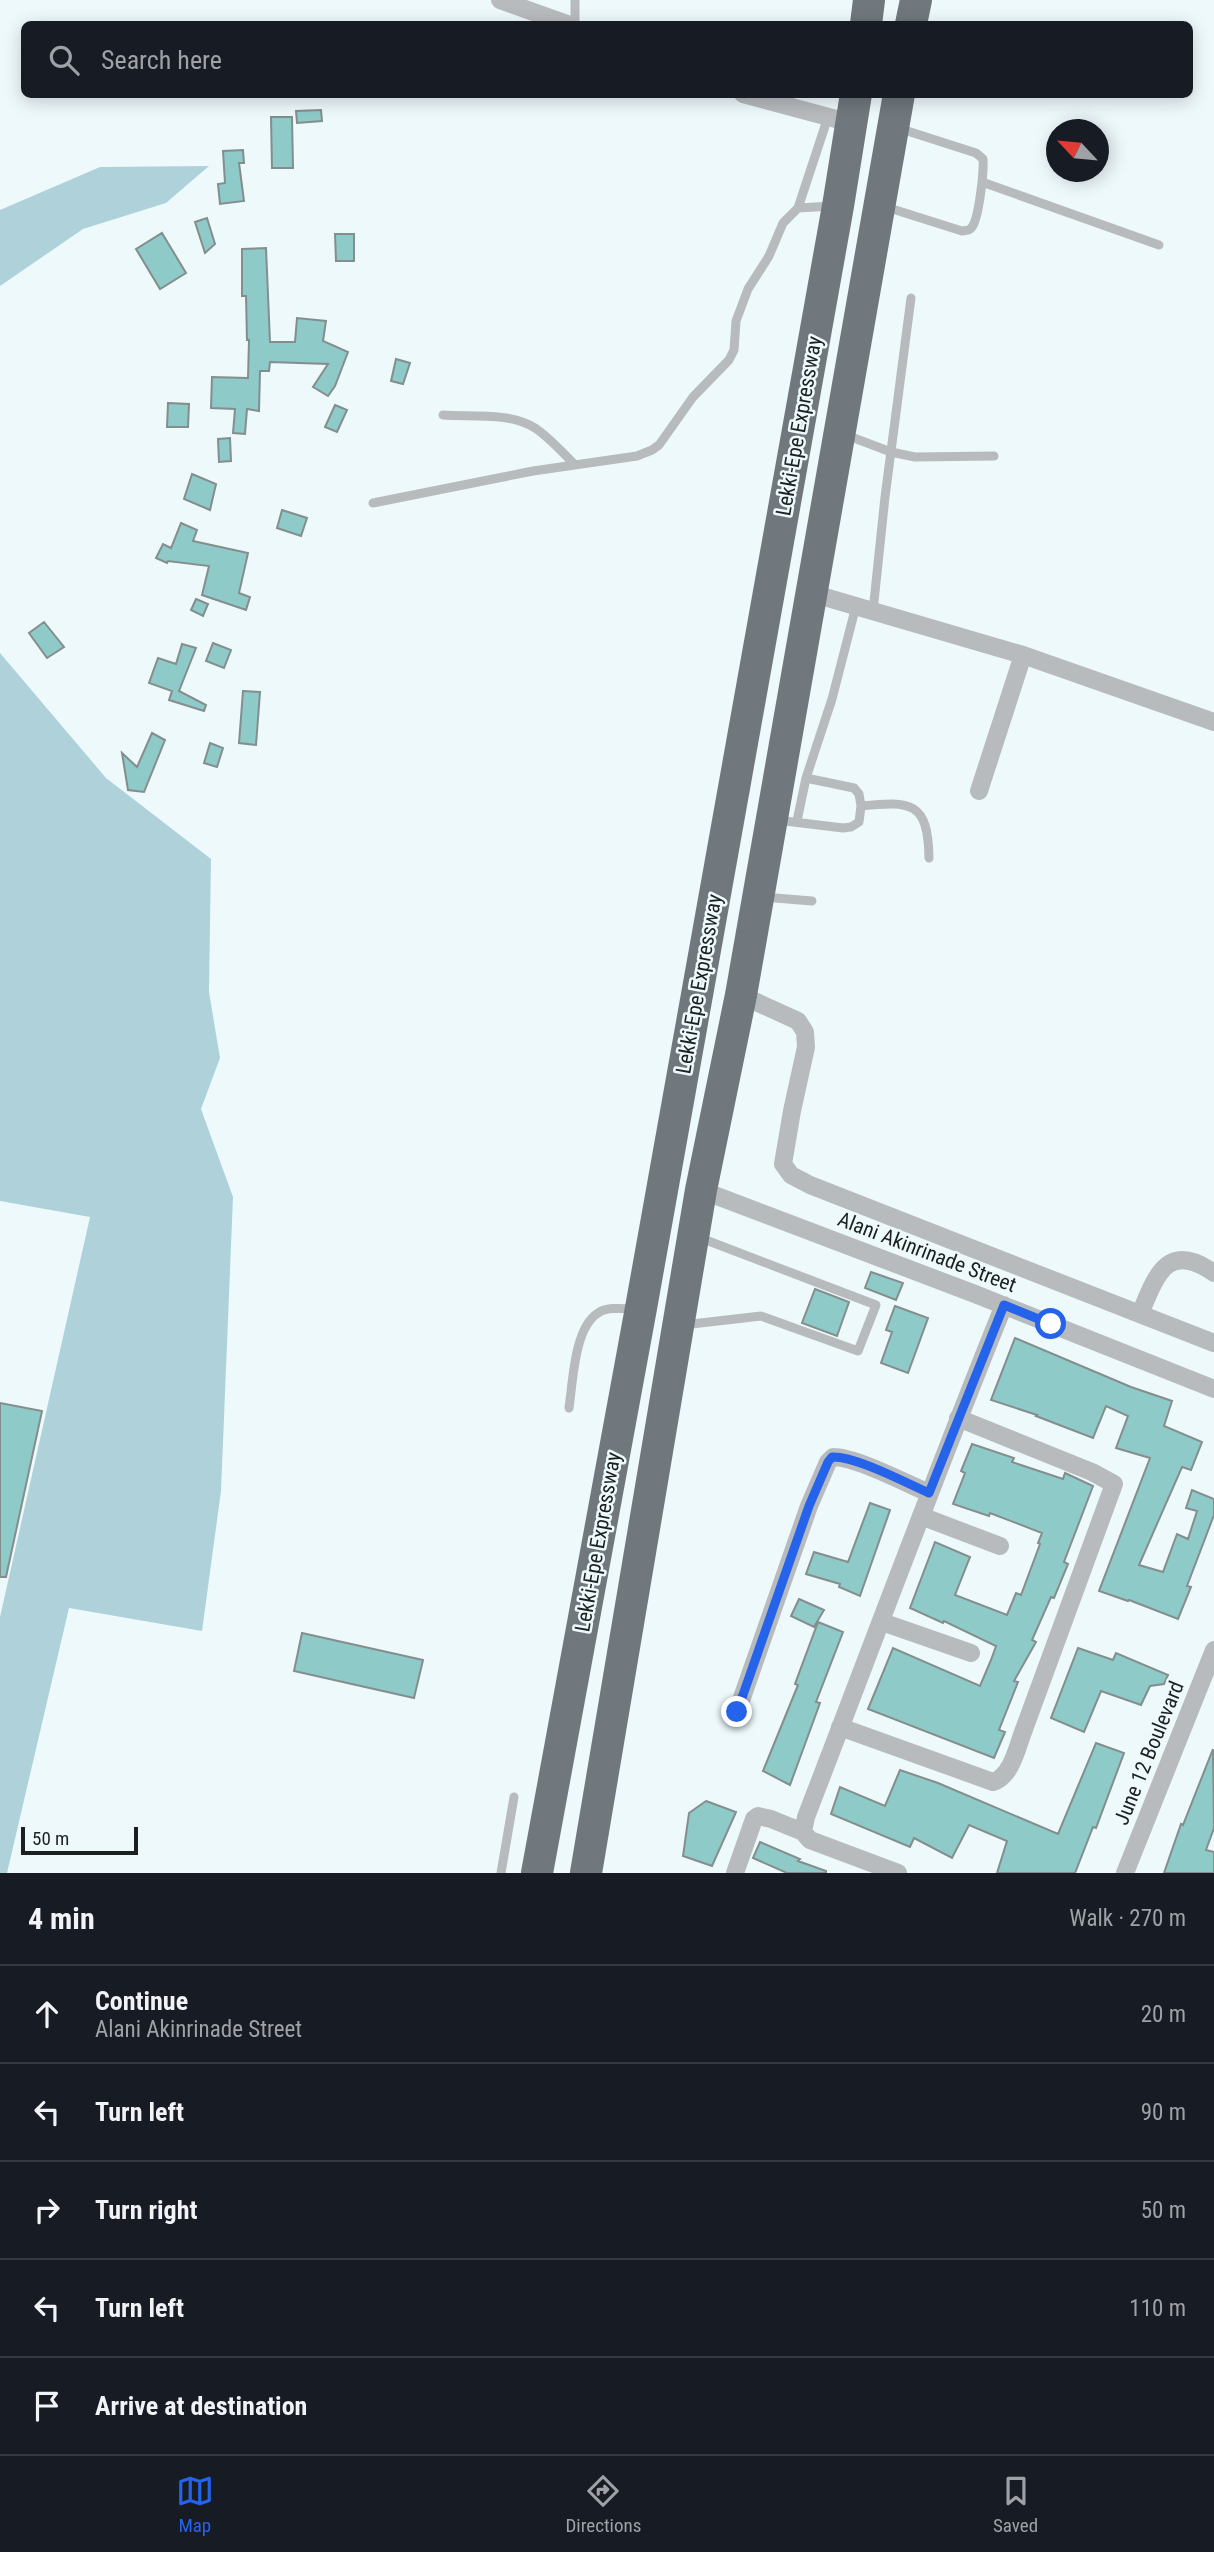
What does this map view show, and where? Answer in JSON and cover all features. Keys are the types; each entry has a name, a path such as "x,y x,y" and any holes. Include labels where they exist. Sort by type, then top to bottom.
{"highway":[{"path":"866,21 869,0"},
{"path":"912,21 916,0"},
{"name":"Lekki-Epe Expressway","path":"586,1873 701,1189 758,897 784,821 811,593 898,98"},
{"name":"Lekki-Epe Expressway","path":"537,1873 838,206 845,111"}],"street":[{"path":"500,0 535,6 562,21"},
{"path":"767,98 845,111"},
{"path":"811,593 1023,655 1214,722"},
{"path":"978,790 1023,655"},
{"path":"741,995 798,1021 804,1032 806,1047 783,1164 791,1175 810,1185 1214,1343"},
{"name":"Alani Akinrinade Street","path":"701,1189 1214,1389"},
{"path":"1140,1314 1158,1273 1176,1260 1195,1262 1214,1273"},
{"path":"803,1832 806,1817 929,1493 1004,1305"},
{"path":"840,1727 993,1782 1000,1780 1007,1771 1023,1732 1114,1484 1093,1472 958,1418"},
{"path":"737,1712 809,1506 832,1457 854,1461 929,1493"},
{"path":"921,1516 1000,1546"},
{"path":"882,1622 971,1653"},
{"name":"June 12 Boulevard","path":"1125,1873 1214,1650"},
{"path":"735,1873 754,1819 758,1816 803,1832 810,1840 898,1873"}],"lane":[{"path":"575,0 575,21"},
{"path":"373,503 533,471 637,456 659,445 693,397 729,360 734,350 736,321 748,289 769,256 783,223 798,208 845,111"},
{"path":"879,205 962,231 969,230 974,225 982,182 983,159 976,153 893,127"},
{"path":"982,182 1159,245"},
{"path":"798,208 838,206"},
{"path":"807,778 854,788 859,794 861,806 859,821 851,827 843,828 784,821 807,778 865,609 891,452 911,299"},
{"path":"443,415 510,418 532,426 551,440 575,465"},
{"path":"839,433 891,452 925,458 994,457"},
{"path":"861,806 896,803 917,810 929,833 929,858"},
{"path":"758,897 812,901"},
{"path":"678,1325 761,1315 858,1351 876,1305 693,1235"},
{"path":"569,1408 577,1350 585,1326 598,1313 610,1309 641,1308"},
{"path":"501,1873 514,1797"}],"shaded area":[{"path":"209,166 166,203 83,229 0,286 0,210 100,167"},
{"path":"0,653 106,778 211,859 209,992 220,1058 201,1109 233,1197 221,1491 202,1631 69,1608 7,1873 0,1873 0,1617 90,1217 0,1201"}],"building":[{"path":"321,110 322,121 297,123 296,111"},
{"path":"271,117 292,117 293,168 272,168"},
{"path":"243,150 244,163 239,163 244,201 220,204 218,184 225,183 223,151"},
{"path":"207,218 215,244 205,253 195,222"},
{"path":"162,233 186,273 160,289 136,249"},
{"path":"335,234 354,234 354,261 336,261"},
{"path":"266,248 270,342 295,342 297,318 326,321 323,341 348,352 335,386 328,396 313,387 328,364 270,362 269,371 260,371 259,411 247,409 245,434 233,433 235,409 211,408 212,377 248,378 249,340 246,296 242,296 242,249"},
{"path":"396,359 410,363 403,384 391,381"},
{"path":"168,403 189,404 188,427 167,427"},
{"path":"335,405 347,410 337,432 325,427"},
{"path":"230,438 231,461 219,462 218,439"},
{"path":"192,474 216,484 210,510 184,499"},
{"path":"282,510 307,518 301,536 277,528"},
{"path":"181,523 197,530 193,541 248,553 239,593 250,597 246,610 202,595 209,566 167,563 156,558 163,544 171,548"},
{"path":"196,599 208,604 203,616 191,610"},
{"path":"44,622 64,647 47,658 29,633"},
{"path":"213,643 231,650 224,668 206,661"},
{"path":"182,644 196,648 179,691 206,705 204,711 169,700 172,691 149,683 158,658 176,664"},
{"path":"243,691 260,692 256,745 239,743"},
{"path":"152,733 165,740 144,792 128,790 122,753 137,767"},
{"path":"210,743 223,748 217,767 204,763"},
{"path":"871,1272 903,1283 896,1300 865,1288"},
{"path":"815,1289 849,1302 837,1336 802,1323"},
{"path":"895,1306 928,1318 908,1373 881,1363 892,1332 886,1330"},
{"path":"1015,1338 1131,1387 1172,1401 1164,1426 1202,1442 1191,1470 1182,1467 1139,1565 1163,1572 1177,1534 1188,1539 1197,1511 1186,1508 1192,1490 1214,1499 1214,1515 1187,1586 1191,1587 1178,1619 1099,1591 1150,1458 1116,1448 1128,1416 1106,1406 1093,1438 991,1400"},
{"path":"0,1403 42,1411 6,1577 0,1577"},
{"path":"972,1444 1014,1458 1012,1462 1063,1479 1065,1473 1093,1486 1064,1562 1068,1564 1032,1640 1036,1642 1014,1681 1018,1682 999,1730 1005,1732 994,1758 868,1709 893,1648 980,1686 991,1660 996,1646 910,1608 935,1542 970,1557 955,1595 1007,1615 1016,1593 1021,1595 1042,1533 990,1513 989,1516 953,1504 965,1473 961,1471"},
{"path":"870,1503 890,1510 860,1596 839,1587 840,1584 806,1574 814,1552 848,1562"},
{"path":"799,1599 824,1610 814,1627 791,1616"},
{"path":"818,1622 843,1632 816,1702 820,1703 790,1785 763,1771 798,1685 795,1684"},
{"path":"302,1633 423,1660 414,1698 294,1671"},
{"path":"1078,1648 1113,1660 1116,1653 1168,1675 1164,1684 1150,1686 1141,1705 1101,1691 1084,1732 1051,1718"},
{"path":"1096,1743 1124,1753 1096,1828 1093,1827 1075,1873 997,1873 1007,1841 969,1825 952,1858 914,1838 910,1847 831,1814 840,1787 885,1806 900,1770 938,1783 1058,1834"},
{"path":"1213,1749 1214,1828 1206,1850 1214,1852 1214,1873 1164,1873 1181,1824 1183,1825"},
{"path":"706,1801 736,1812 712,1866 683,1856 689,1813"},
{"path":"760,1842 826,1873 787,1873 753,1858"}],"route":[{"path":"737,1712 809,1506 832,1457 854,1461 929,1493 1004,1305 1051,1324"}]}
